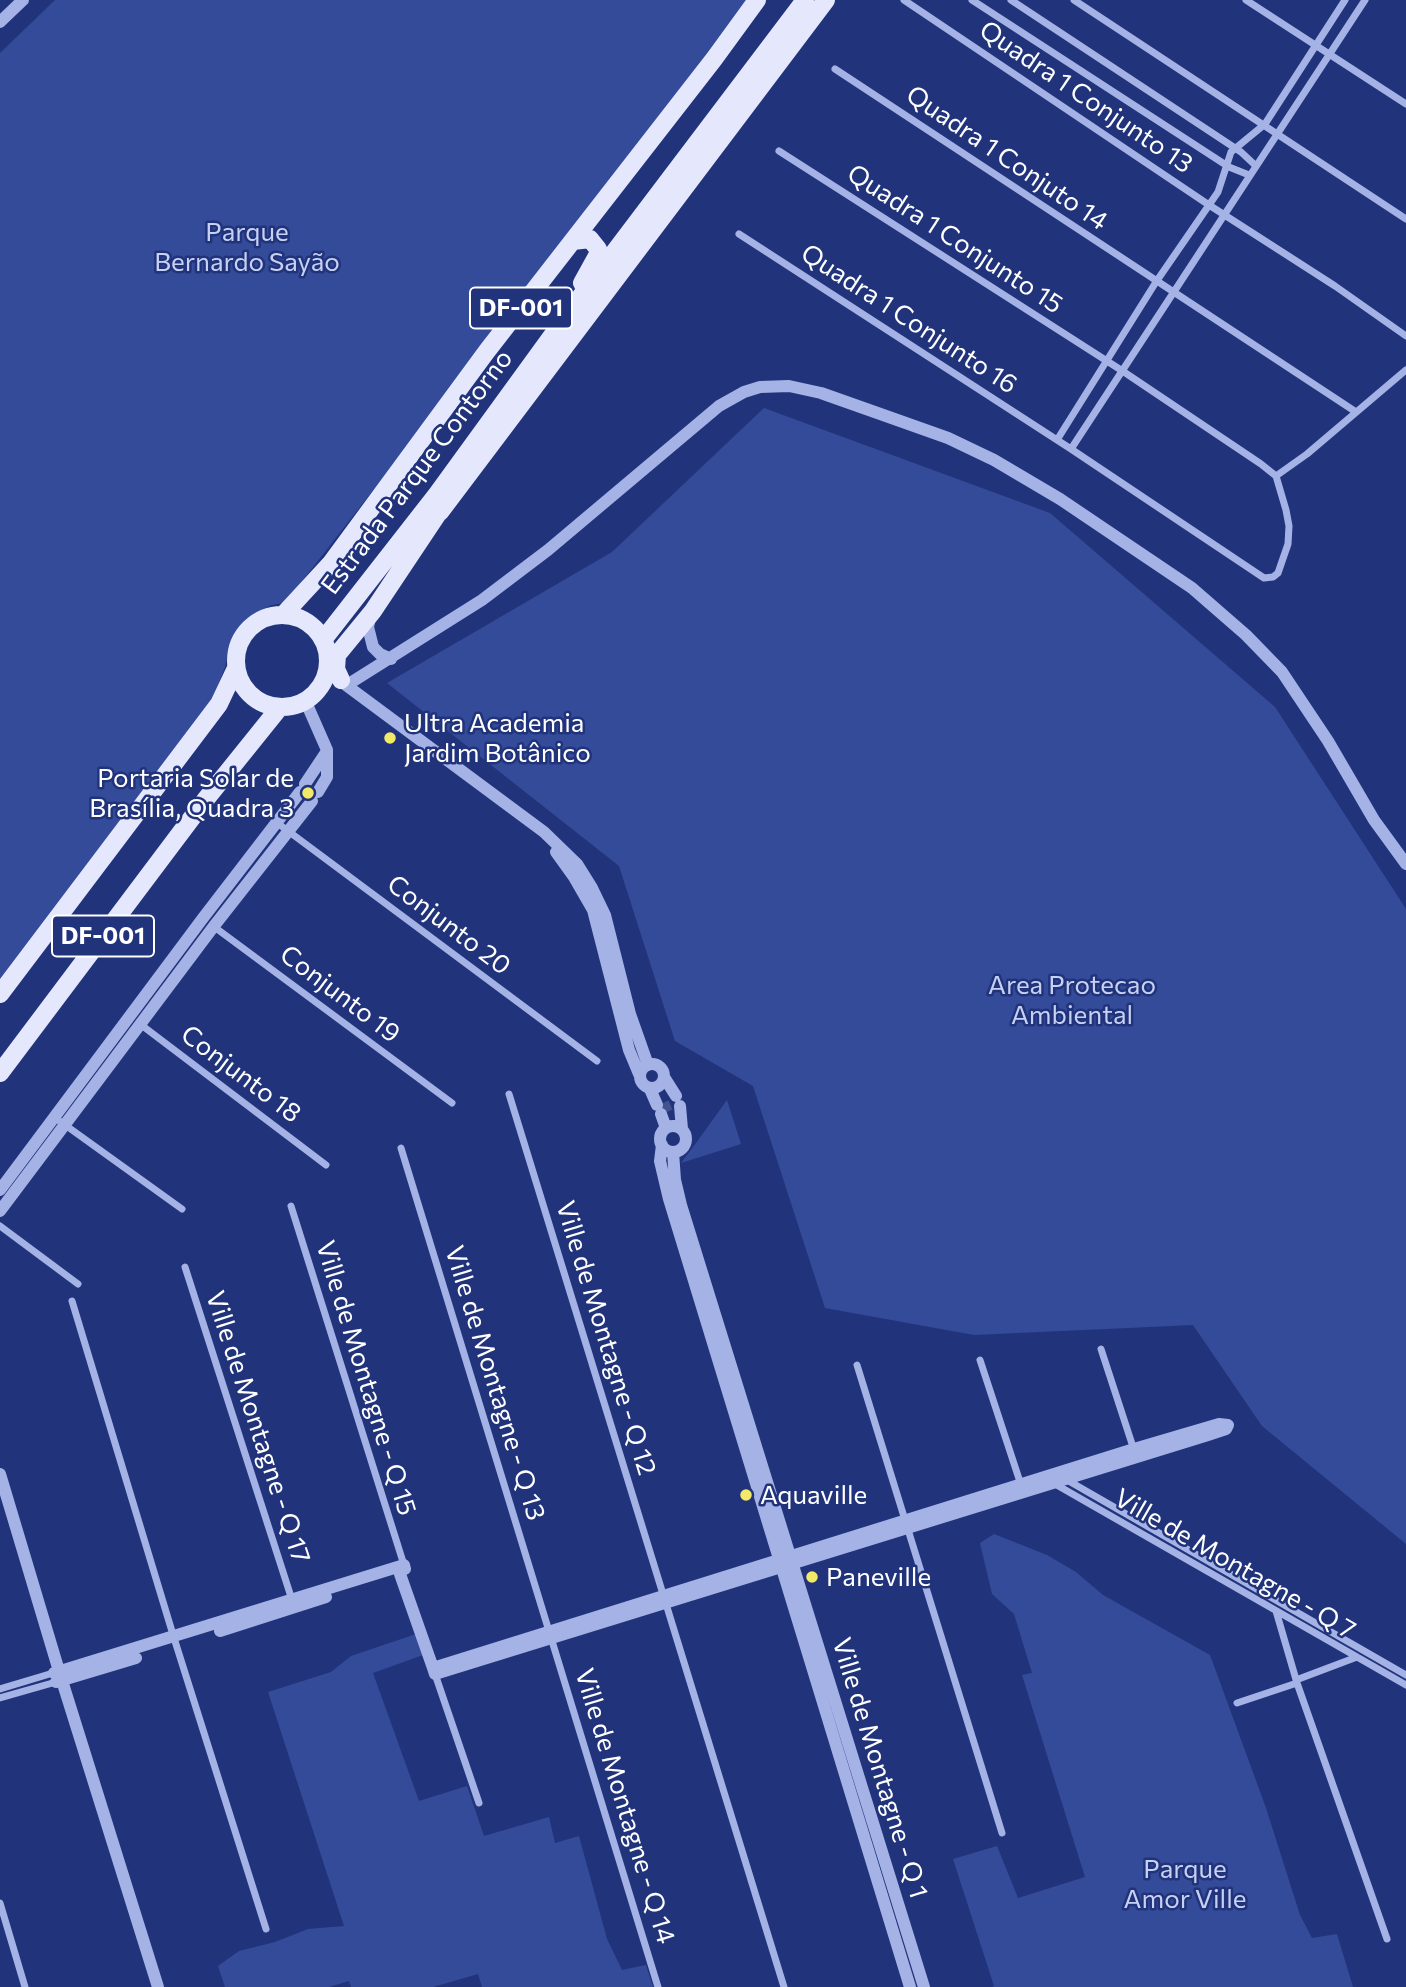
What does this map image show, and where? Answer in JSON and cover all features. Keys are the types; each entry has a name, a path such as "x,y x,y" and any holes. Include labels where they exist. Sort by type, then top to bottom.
{"main road":[{"name":"Estrada Parque Contorno","path":"283,615 331,563 487,351 757,0"},
{"name":"Estrada Parque Contorno","path":"323,640 806,0"},
{"path":"338,679 337,655 373,611 440,512 825,0"},
{"path":"573,241 587,238 593,241 598,249 598,254 581,284 578,300"},
{"path":"440,512 458,481 476,440"},
{"path":"283,615 307,622 323,640 338,679"},
{"name":"DF-001","path":"0,994 219,704 236,668 238,646 248,629 264,618 283,615"},
{"path":"236,668 240,681 250,694 263,703 280,706 306,700 319,688 338,679"},
{"name":"DF-001","path":"0,1073 206,799 280,706"}],"street":[{"path":"0,22 23,0"},
{"name":"Quadra 1 Conjunto 13","path":"904,0 1406,336"},
{"path":"972,0 1226,164 1249,175"},
{"path":"1011,0 1235,148 1256,166"},
{"path":"1074,0 1406,219"},
{"path":"1246,0 1406,104"},
{"path":"1056,440 1222,184 1227,157 1265,124 1345,0"},
{"path":"1071,449 1365,0"},
{"name":"Quadra 1 Conjuto 14","path":"835,69 1356,412"},
{"name":"Quadra 1 Conjunto 15","path":"779,151 1121,370 1276,476"},
{"name":"Quadra 1 Conjunto 16","path":"739,234 1071,449 1259,575 1270,578 1278,573 1288,544 1289,526 1276,476"},
{"path":"1276,476 1307,454 1406,370"},
{"path":"338,679 391,659 482,600 548,550 698,423 734,396 760,387 775,386 821,393 948,439 994,460 1090,519 1220,610 1282,672 1301,698 1374,820 1406,864"},
{"path":"373,611 368,627 373,647 391,659"},
{"path":"338,679 525,819 557,853 588,899 608,965 629,1051 643,1069 643,1085 652,1088 673,1128 686,1136 685,1144 678,1151 668,1149 661,1136 673,1128 678,1101 661,1068 657,1065 643,1069"},
{"path":"0,1190 54,1117 214,926 327,777 327,750 306,700"},
{"path":"0,1211 66,1125 203,918 302,788 327,750"},
{"name":"Conjunto 20","path":"276,822 597,1061"},
{"name":"Conjunto 19","path":"203,918 452,1103"},
{"name":"Conjunto 18","path":"135,1020 326,1165"},
{"path":"652,1088 663,1082 664,1077"},
{"name":"Ville de Montagne - Q 12","path":"509,1094 784,1987"},
{"path":"54,1117 182,1209"},
{"name":"Ville de Montagne - Q 13","path":"401,1148 550,1634"},
{"name":"Ville de Montagne - Q 1","path":"668,1149 699,1279 785,1561 829,1700 905,1921 924,1987"},
{"name":"Ville de Montagne - Q 15","path":"291,1206 402,1568"},
{"path":"0,1226 78,1284"},
{"name":"Ville de Montagne - Q 17","path":"185,1267 293,1603"},
{"path":"72,1300 266,1928"},
{"path":"1101,1349 1135,1453"},
{"path":"980,1360 1022,1489"},
{"path":"857,1365 1002,1833"},
{"path":"436,1672 550,1634 1223,1426"},
{"path":"0,1474 57,1677 150,1987"},
{"name":"Ville de Montagne - Q 7","path":"1055,1478 1406,1675"},
{"name":"Ville de Montagne - Q 7","path":"1055,1478 1276,1612 1406,1685"},
{"path":"0,1502 158,1987"},
{"path":"0,1698 57,1677 176,1642 402,1568 479,1803"},
{"path":"1275,1600 1296,1682 1387,1939"},
{"name":"Ville de Montagne - Q 14","path":"550,1634 658,1987"},
{"path":"1237,1703 1296,1682 1366,1652"},
{"path":"0,1689 57,1677"},
{"name":"Ville de Montagne - Q 1","path":"829,1700 910,1987"},
{"path":"0,1903 26,1987"},
{"path":"891,1924 905,1921"}],"green space":[{"name":"Parque Bernardo Sayão","path":"55,0 746,0 390,483 374,489 285,603 271,605 248,618 231,640 225,667 210,707 0,982 0,53"},
{"name":"Area Protecao Ambiental","path":"764,408 1050,513 1275,707 1406,909 1406,1544 1262,1426 1193,1325 974,1335 825,1308 753,1086 675,1041 619,866 387,683 612,552"},
{"path":"727,1100 741,1144 681,1163 696,1143"},
{"name":"Parque Amor Ville","path":"994,1534 1047,1555 1076,1572 1103,1595 1210,1655 1266,1808 1300,1915 1312,1938 1337,1934 1353,1987 992,1987 994,1986 953,1859 997,1846 1018,1898 1085,1877 1022,1675 1032,1673 1014,1614 992,1594 980,1543"},
{"path":"419,1633 426,1654 373,1673 419,1801 467,1786 484,1836 549,1817 555,1843 579,1836 607,1939 622,1970 646,1965 653,1987 482,1987 478,1974 433,1987 351,1987 349,1981 329,1987 225,1987 218,1966 239,1951 275,1942 308,1929 344,1926 268,1692 331,1672 351,1656"}],"tunnel":[{"path":"663,1103 667,1112"}],"place":[{"name":"Ultra Academia Jardim Botânico","path":"390,738"},
{"name":"Portaria Solar de Brasília, Quadra 3","path":"308,793"},
{"name":"Aquaville","path":"746,1495"},
{"name":"Paneville","path":"812,1577"}]}
